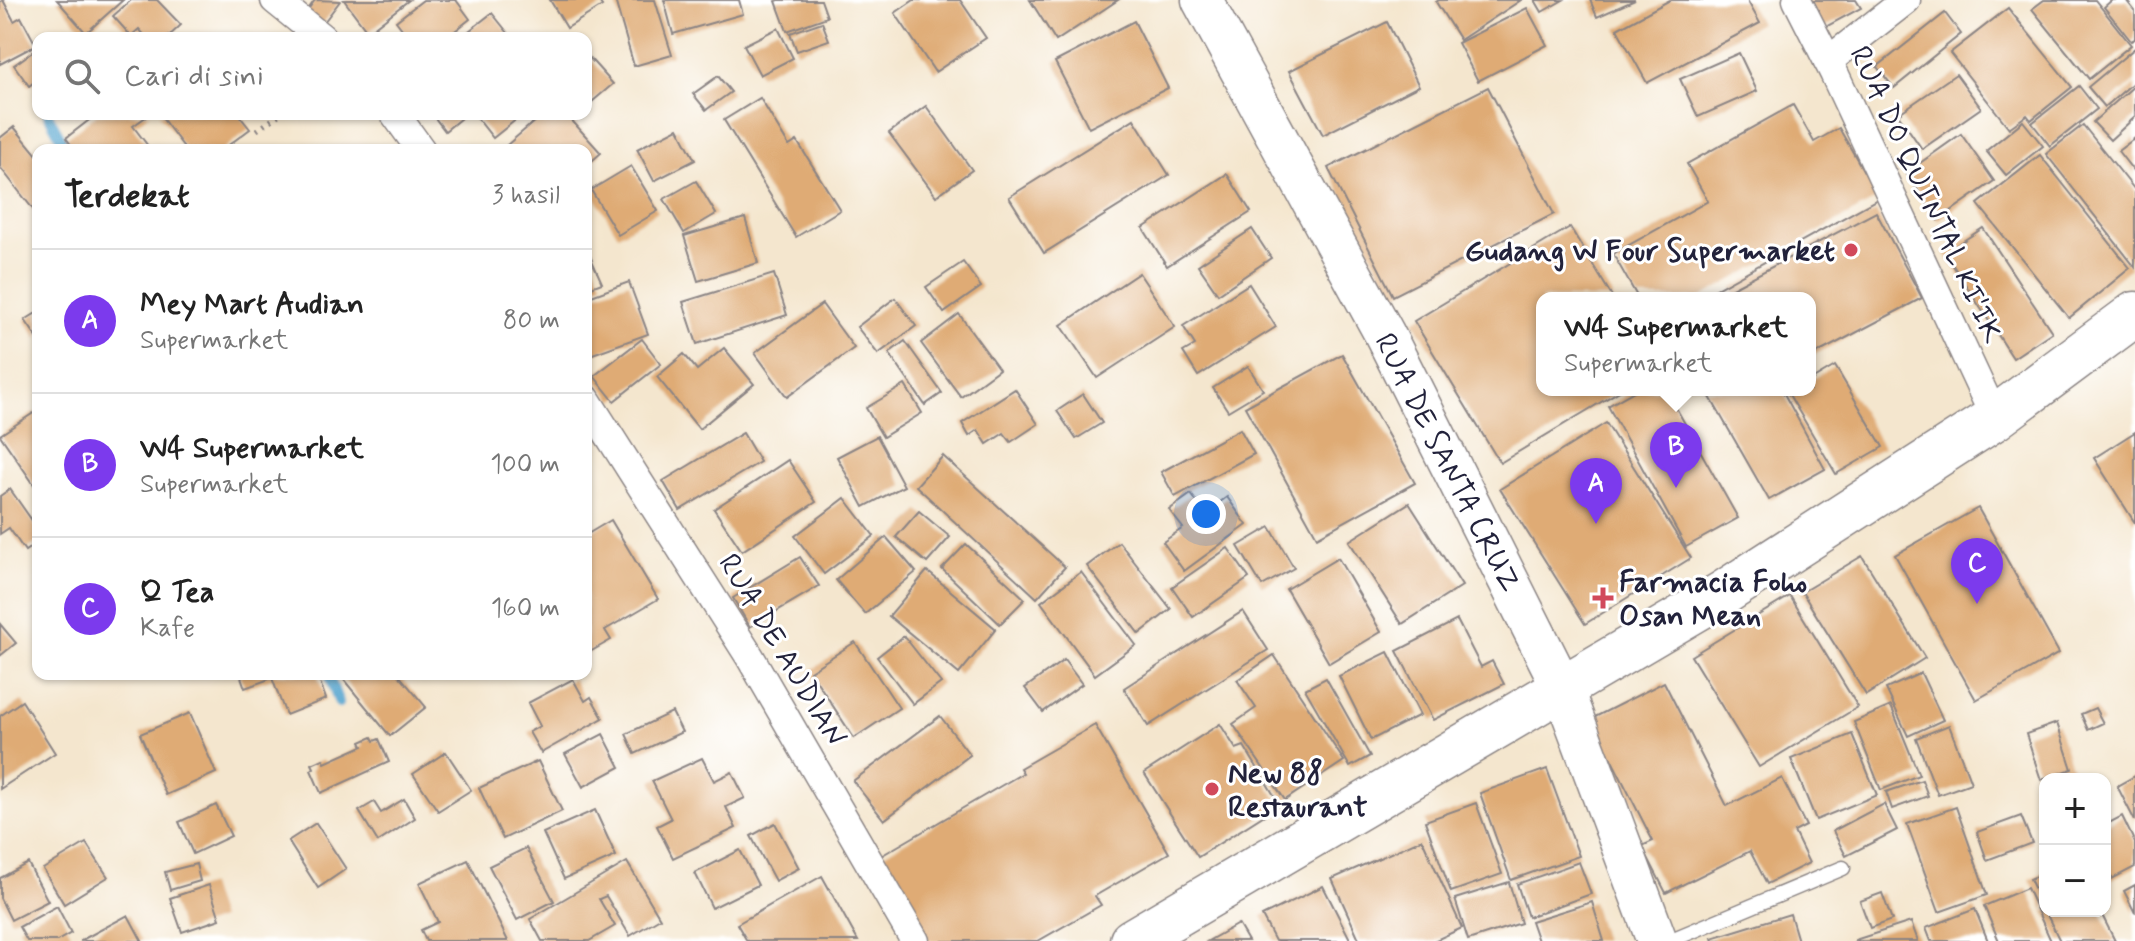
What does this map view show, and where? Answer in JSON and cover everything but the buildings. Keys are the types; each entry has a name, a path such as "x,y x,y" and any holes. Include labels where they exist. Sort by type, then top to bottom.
{"main road":[{"path":"1132,941 1722,594 1995,418 2135,314"}],"street":[{"path":"275,0 315,32"},
{"name":"RUA DE SANTA CRUZ","path":"1202,0 1384,333 1562,687 1657,941"},
{"name":"RUA DO QUINTAL KI'IK","path":"1797,0 1995,418"},
{"path":"1828,61 1906,0"},
{"path":"399,120 417,144"},
{"name":"RUA DE AUDIAN","path":"592,408 750,657 915,941"}],"lane":[{"path":"1669,941 1843,868"}],"path":[{"path":"257,130 271,120"}],"waterway":[{"path":"51,120 64,144"},
{"path":"330,680 339,703"}],"place":[{"name":"Gudang W Four Supermarket","path":"1851,250"},
{"name":"W4 Supermarket","path":"1676,488"},
{"name":"Mey Mart Audian","path":"1596,524"},
{"name":"Farmacia Foho Osan Mean","path":"1603,598"},
{"name":"Q Tea","path":"1977,604"},
{"name":"New 88 Restaurant","path":"1212,789"}]}
